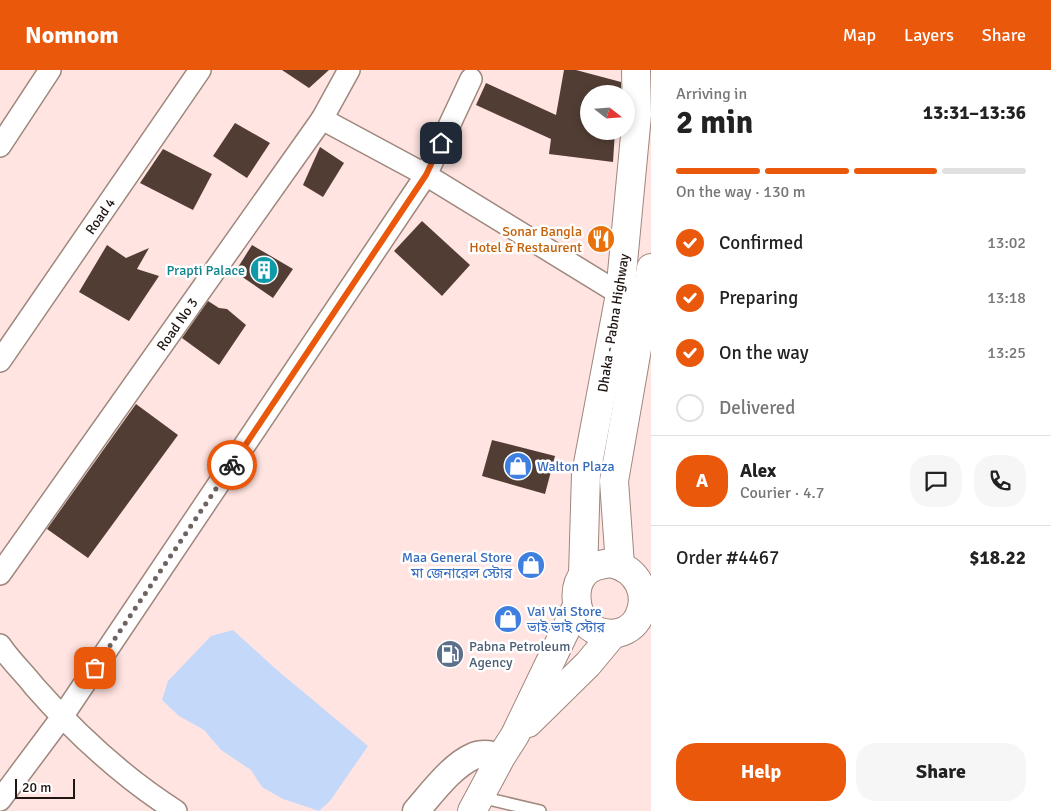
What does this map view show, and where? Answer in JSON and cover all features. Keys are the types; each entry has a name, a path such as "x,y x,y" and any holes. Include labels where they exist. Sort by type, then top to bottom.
{"highway":[{"name":"Dhaka - Pabna Highway","path":"583,574 586,474 620,294 637,115 636,70"},
{"name":"Dhaka - Pabna Highway","path":"634,566 614,482 651,268"},
{"path":"586,474 614,482"},
{"path":"476,804 508,746 577,606 577,588 583,574 597,565 611,563 634,566 635,574 643,590 646,611 626,631 613,634 600,631 585,621 577,606"},
{"path":"508,746 588,664 613,634"}],"street":[{"path":"0,146 50,70"},
{"name":"Road 4","path":"0,361 200,70"},
{"name":"Road No 3","path":"0,574 322,119 349,70"},
{"path":"0,800 62,717 426,175 471,79"},
{"path":"322,119 426,175 620,294"},
{"path":"0,645 85,742 145,791 176,811"},
{"path":"416,811 462,763 475,756 489,754 508,746"}],"lane":[{"path":"476,804 540,811"}],"shaded area":[{"path":"0,70 651,70 651,811 0,811"}],"water":[{"path":"233,630 277,670 368,746 330,801 319,811 283,799 262,787 251,770 221,750 204,730 179,716 162,700 168,681 211,636"}],"building":[{"path":"282,70 329,70 309,88"},
{"path":"564,70 576,70 621,82 621,85 580,85 580,140 614,140 613,162 549,154 551,139 476,105 486,83 556,115"},
{"path":"235,123 270,143 247,178 213,156"},
{"path":"320,147 344,163 323,197 303,185"},
{"path":"163,149 212,174 193,210 140,183"},
{"path":"422,221 470,265 442,296 394,251"},
{"path":"107,245 126,258 149,248 137,269 159,276 129,321 79,292"},
{"name":"Prapti Palace","path":"252,245 293,269 273,298 235,272"},
{"path":"208,301 219,308 227,309 246,325 219,365 182,338"},
{"path":"136,404 178,435 88,558 47,529"},
{"name":"Walton Plaza","path":"492,440 555,456 545,494 482,476"}],"way so far":[{"path":"95,668 232,465"}],"place":[{"name":"Sonar Bangla Hotel & Restaurent","path":"601,239"},
{"name":"Prapti Palace","path":"264,270"},
{"name":"Walton Plaza","path":"518,466"},
{"name":"Maa General Store মা জেনারেল স্টোর","path":"531,565"},
{"name":"Vai Vai Store ভাই ভাই স্টোর","path":"508,619"},
{"name":"Pabna Petroleum Agency","path":"450,654"}],"route":[{"path":"232,465 426,175 441,143"}]}
